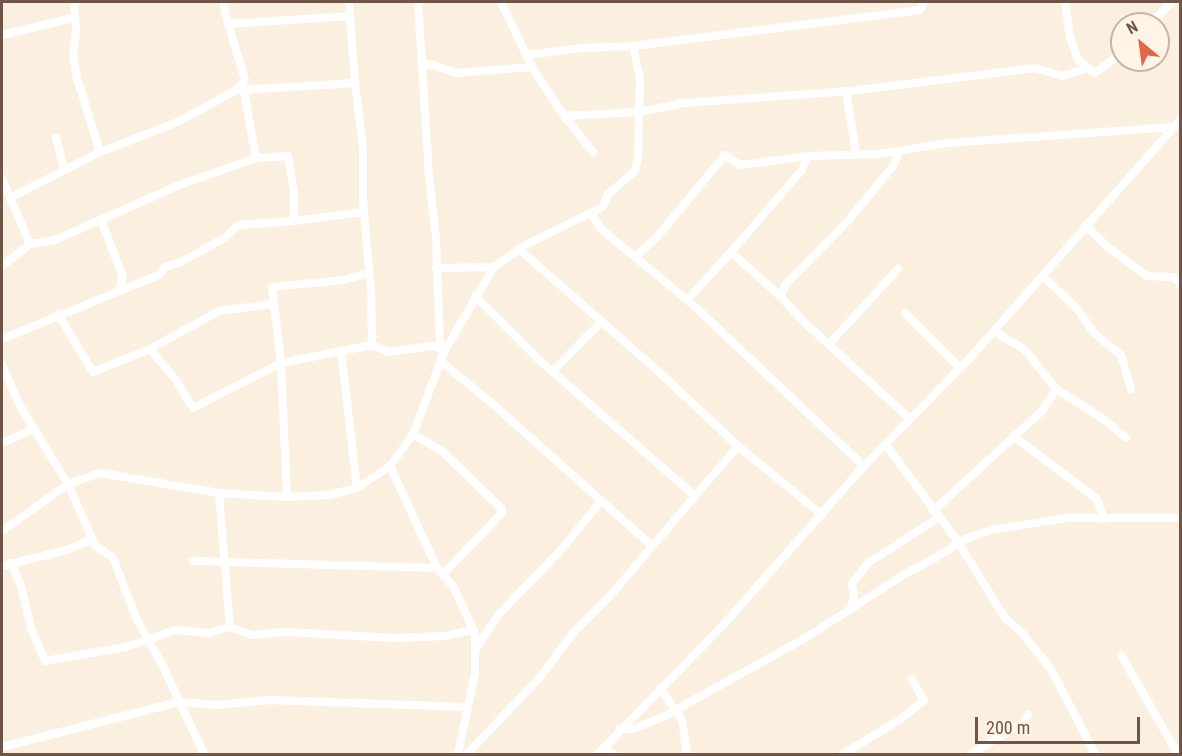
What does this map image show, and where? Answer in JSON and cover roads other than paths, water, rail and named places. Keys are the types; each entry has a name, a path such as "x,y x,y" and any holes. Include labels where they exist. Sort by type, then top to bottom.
{"street":[{"path":"74,2 77,78 100,152"},
{"path":"224,2 228,24 245,80 241,90 256,158"},
{"path":"349,2 355,83 363,147 364,212 372,345"},
{"path":"2,531 68,484 100,473 219,494 287,497 328,495 357,488 390,466 413,434 428,390 443,363 445,347 436,268 418,2"},
{"path":"501,2 532,67 564,116 593,152"},
{"path":"527,55 581,48 633,46 920,10 924,2"},
{"path":"1065,2 1070,36 1078,60 1095,73 1110,62"},
{"path":"228,24 350,16"},
{"path":"2,35 73,18"},
{"path":"445,347 494,267 519,249 603,207 608,194 635,171 639,152 640,79 633,46"},
{"path":"421,64 434,65 456,73 532,67"},
{"path":"564,116 638,112 684,103 846,91 1035,68 1062,76 1088,68"},
{"path":"10,198 100,152 178,122 241,90 355,83"},
{"path":"846,91 856,154"},
{"path":"598,754 619,729 724,624 864,466 994,331 1085,225 1180,120"},
{"path":"635,257 657,237 725,155 740,165 807,156 899,151 947,143 1174,127"},
{"path":"56,137 64,170"},
{"path":"781,297 785,285 847,222 894,165 899,151"},
{"path":"2,266 30,244 55,240 177,186 256,158 288,156 294,191 294,221"},
{"path":"687,300 802,170 807,156"},
{"path":"2,179 30,244"},
{"path":"2,339 57,314 159,274 165,267 181,262 225,237 238,225 364,212"},
{"path":"591,213 601,229 687,300 864,466"},
{"path":"101,220 123,277 120,291"},
{"path":"1085,225 1109,248 1147,276 1174,277 1180,284"},
{"path":"519,249 738,446 822,515"},
{"path":"731,252 910,418"},
{"path":"436,268 494,267"},
{"path":"830,344 898,269"},
{"path":"287,497 281,363 272,287 343,280 369,273"},
{"path":"1043,276 1078,310 1095,334 1121,355 1131,390"},
{"path":"475,296 553,371 695,496"},
{"path":"57,314 93,372 150,349 219,311 273,304"},
{"path":"905,313 960,368"},
{"path":"553,371 601,322"},
{"path":"994,331 1025,350 1056,389 1126,438"},
{"path":"150,349 175,379 193,408 281,363 372,345 389,352 431,346 445,347"},
{"path":"341,350 357,488"},
{"path":"443,363 494,405 652,546"},
{"path":"2,365 34,429 68,484 95,545 113,558 137,620 204,754"},
{"path":"851,609 854,594 852,584 868,562 936,514 1013,436 1043,410 1056,389"},
{"path":"2,443 34,429"},
{"path":"413,434 443,452 502,509 501,514 445,572 446,576"},
{"path":"1013,436 1097,499 1104,519"},
{"path":"885,445 958,542 1005,618 1022,633 1051,669 1095,754"},
{"path":"467,754 540,677 574,632 738,446"},
{"path":"390,466 437,568 446,576 473,630 476,648 475,673 458,754"},
{"path":"219,494 227,562 230,627"},
{"path":"476,648 499,614 558,553 601,501"},
{"path":"619,729 633,729 676,711 851,609 949,550 958,542 990,530 1067,518 1180,518"},
{"path":"2,566 68,550 93,539"},
{"path":"193,561 437,568"},
{"path":"11,563 21,586 31,628 45,661 148,640 175,630 208,633 230,627 252,635 284,632 394,638 446,636 473,630"},
{"path":"1120,655 1178,754"},
{"path":"843,754 901,719 924,700 912,680"},
{"path":"660,688 684,727 687,754"},
{"path":"2,747 179,702 218,705 269,700 468,707"},
{"path":"971,754 1023,723 1028,716"},
{"path":"604,747 614,754"}]}
